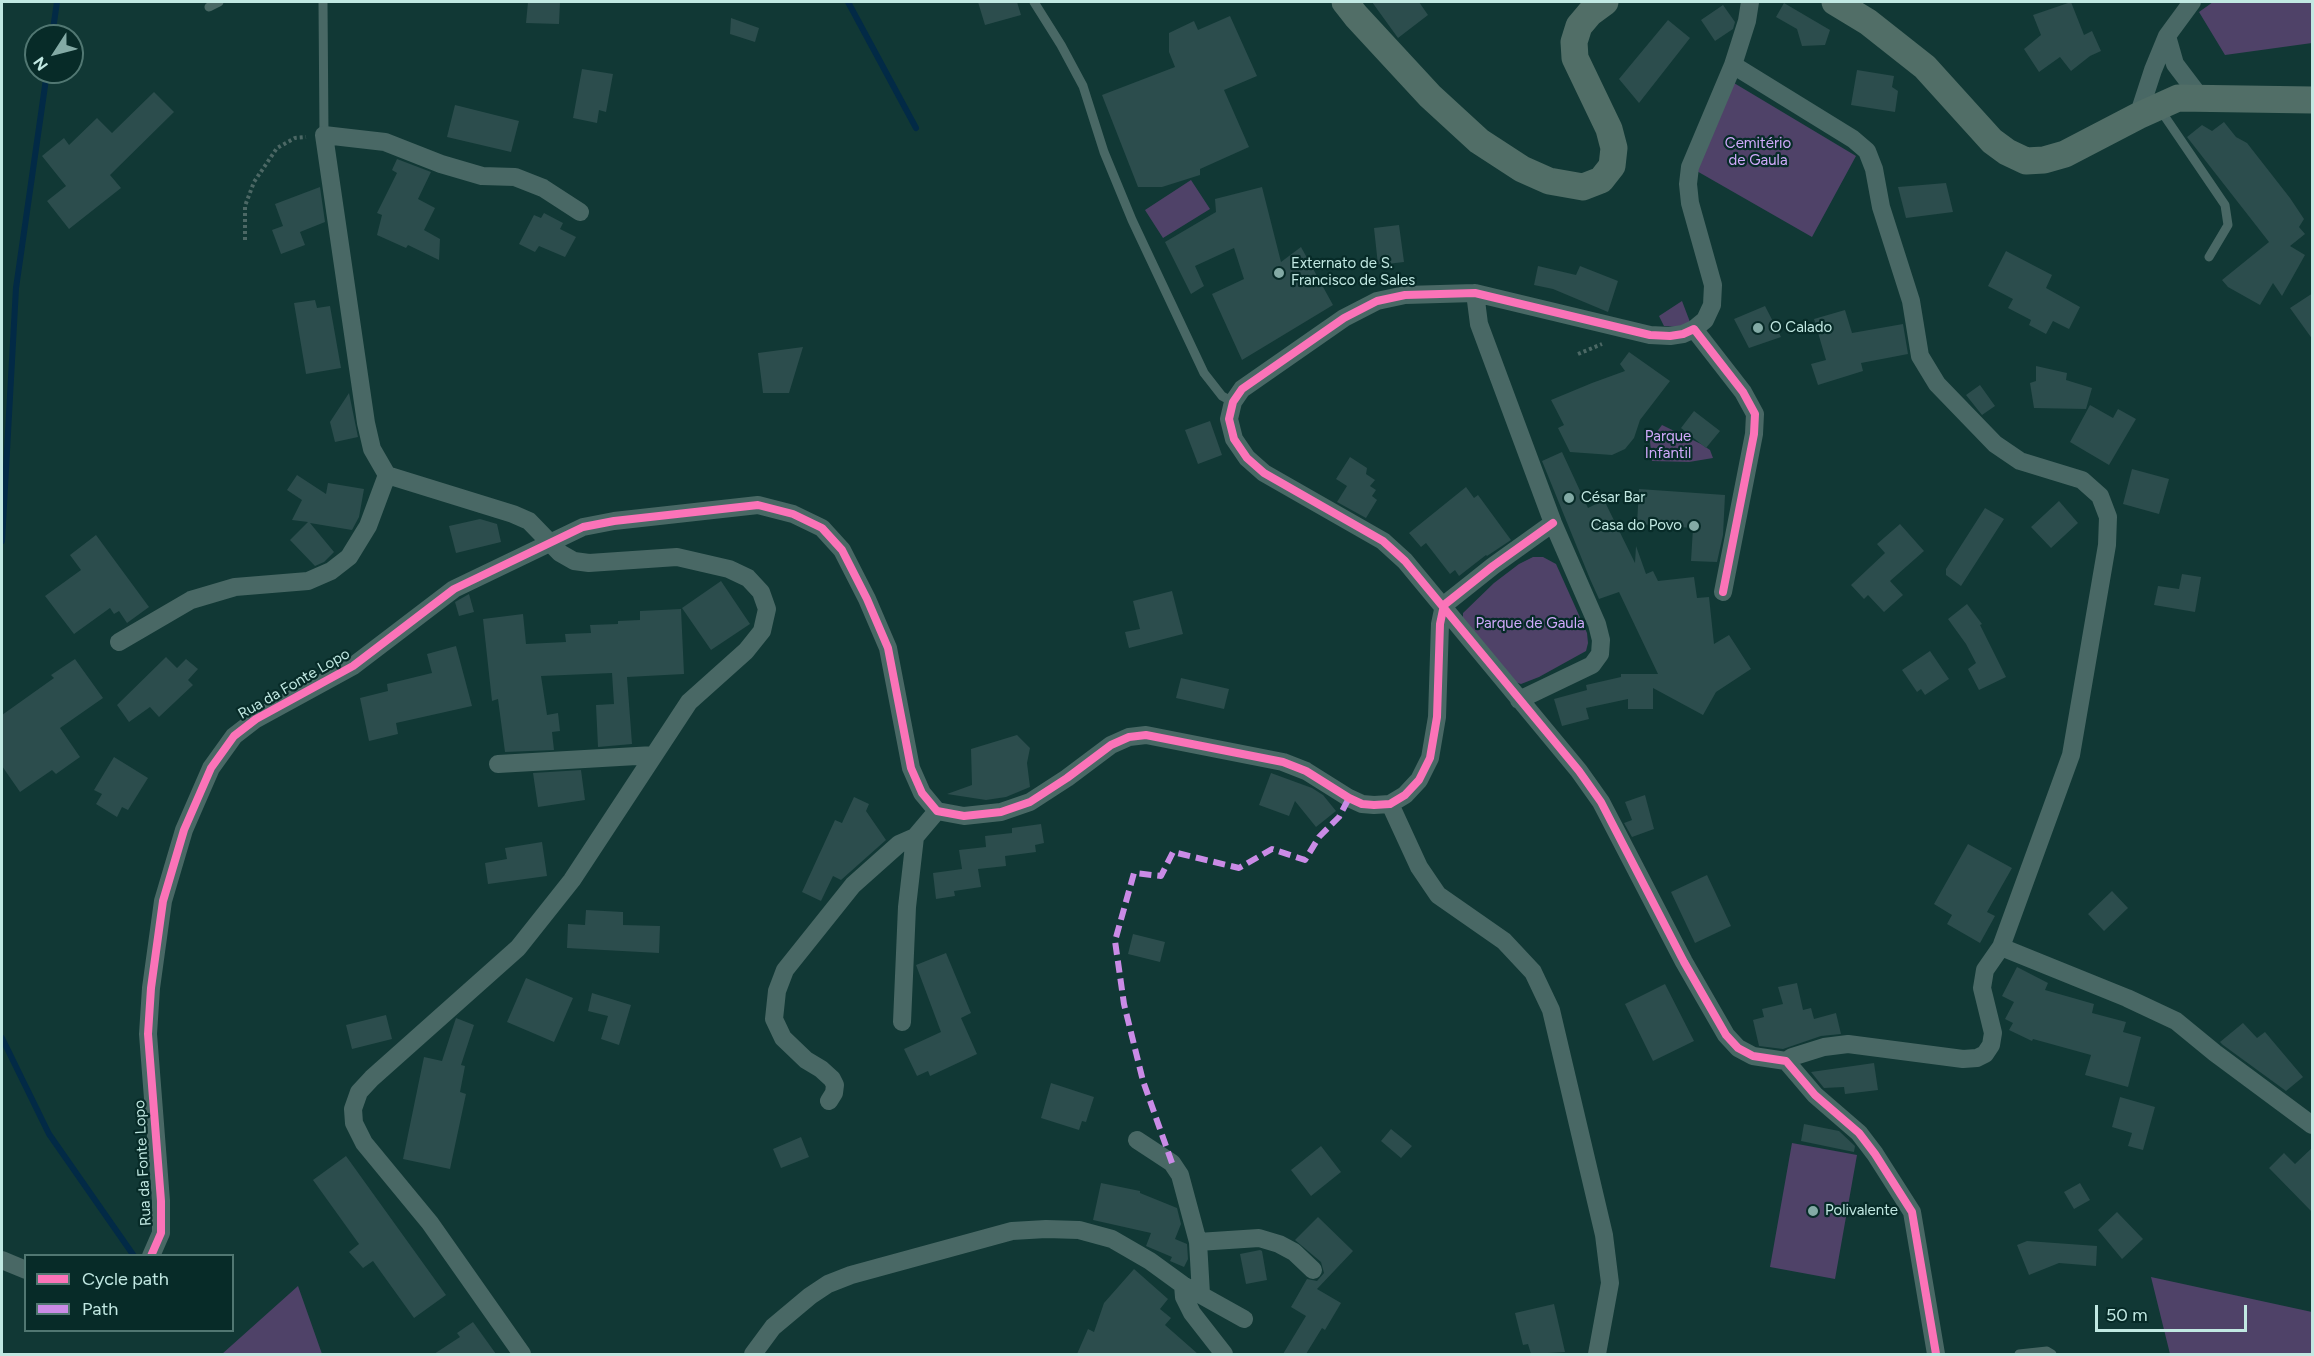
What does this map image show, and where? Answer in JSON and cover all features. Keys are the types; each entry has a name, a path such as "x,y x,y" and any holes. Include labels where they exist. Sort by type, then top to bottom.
{"main road":[{"path":"1345,2 1430,96 1479,141 1521,169 1549,181 1583,187 1601,180 1612,166 1614,148 1609,129 1575,58 1574,42 1580,26 1590,13 1605,2"},
{"path":"1835,2 1868,22 1925,67 1992,141 2007,152 2026,160 2044,160 2065,154 2178,98 2313,100"}],"street":[{"path":"1750,2 1747,21 1733,65 1690,167 1688,184 1690,202 1713,285 1712,305 1705,320 1694,329 1683,334 1650,336 1475,293 1405,295 1377,301 1344,318 1242,389 1233,402 1229,419 1234,439 1247,458 1264,473 1383,541 1406,561 1579,771 1601,802 1684,962 1726,1035 1738,1047 1753,1056 1786,1061 1815,1095 1859,1133 1875,1154 1912,1212 1936,1354"},
{"path":"2148,111 2152,70 2167,36 2192,2"},
{"path":"2167,36 2175,64 2200,97"},
{"path":"1733,65 1853,139 1867,151 1874,169 1881,207 1911,301 1920,356 1936,384 1995,444 2020,461 2082,480 2100,496 2108,517 2107,545 2072,755 2001,947 1985,970 1982,988 1993,1033 1991,1045 1985,1054 1977,1058 1963,1059 1848,1044 1824,1047 1786,1061"},
{"path":"522,1354 430,1223 364,1143 354,1123 353,1109 359,1092 372,1078 518,948 572,880 689,702 746,651 762,631 767,609 761,592 748,578 729,568 677,557 589,563 574,561 560,554 529,521 387,475 372,449 366,423 324,135 385,142 441,164 482,176 515,177 543,188 579,212"},
{"path":"1475,293 1479,324 1552,523 1597,624 1601,640 1600,654 1592,664 1519,700"},
{"path":"1694,329 1743,392 1755,414 1754,434 1723,592"},
{"path":"119,642 191,600 235,587 308,581 331,571 349,557 368,526 387,475"},
{"name":"Rua da Fonte Lopo","path":"152,1254 161,1233 161,1201 148,1034 151,988 163,901 184,830 211,768 234,736 256,718 352,666 454,589 583,527 614,521 758,505 793,514 822,528 842,550 867,600 888,648 911,768 922,793 937,811"},
{"path":"829,1101 834,1093 835,1085 832,1079 806,1060 783,1038 774,1019 777,991 785,970 853,885 899,844 915,837 937,811 964,816 1001,812 1030,802 1111,745 1130,737 1146,735 1283,762 1306,771 1362,804 1390,804 1405,795 1419,780 1430,758 1437,717 1440,624 1444,605 1552,523"},
{"path":"498,764 654,755"},
{"path":"1390,804 1419,867 1438,895 1504,941 1533,972 1551,1010 1604,1236 1610,1283 1597,1354"},
{"path":"902,1022 907,908 915,837"},
{"path":"2001,947 2127,998 2176,1021 2215,1053 2313,1125"},
{"path":"1137,1140 1172,1163 1180,1175 1198,1242 1201,1294"},
{"path":"753,1354 773,1328 810,1296 828,1284 851,1275 1012,1231 1079,1230 1112,1239 1150,1261 1183,1285 1244,1319"},
{"path":"1198,1242 1259,1238 1279,1244 1294,1252 1313,1270"},
{"path":"2,1260 24,1269"},
{"path":"1183,1285 1184,1297 1192,1313 1224,1354"}],"lane":[{"path":"209,7 219,2"},
{"path":"323,2 324,135"},
{"path":"1034,2 1083,86 1104,152 1132,220 1204,373 1222,396 1233,402"},
{"path":"2148,111 2225,205 2228,225 2209,257"},
{"path":"2019,1354 2047,1351 2052,1354"}],"path":[{"path":"245,240 245,206 254,182 277,148 295,138 324,135"},
{"path":"1578,354 1609,341"}],"green space":[{"path":"2213,2 2312,2 2312,43 2225,55 2199,12"},
{"name":"Cemitério de Gaula","path":"1734,83 1856,156 1812,237 1695,170"},
{"path":"1191,180 1210,209 1163,238 1145,210"},
{"path":"1682,301 1690,322 1678,327 1664,326 1659,316"},
{"name":"Parque Infantil","path":"1662,425 1701,444 1710,450 1713,458 1689,462 1652,461 1650,441"},
{"name":"Parque de Gaula","path":"1533,557 1543,557 1556,564 1587,633 1588,643 1586,651 1539,677 1521,684 1512,681 1463,619 1463,613 1494,583 1519,564"},
{"name":"Polivalente","path":"1792,1143 1857,1155 1835,1279 1770,1267"},
{"path":"2151,1277 2312,1312 2312,1354 2170,1354"},
{"path":"298,1286 322,1354 222,1354"}],"building":[{"path":"528,2 560,2 559,24 526,23"},
{"path":"978,2 1017,2 1021,15 985,25"},
{"path":"1372,2 1419,2 1428,15 1398,38"},
{"path":"2071,2 2084,35 2092,31 2101,51 2090,56 2071,71 2060,57 2039,72 2024,49 2041,35 2033,15"},
{"path":"1784,3 1830,30 1825,45 1802,46 1797,29 1776,17"},
{"path":"1723,5 1735,22 1733,29 1715,41 1701,20"},
{"path":"1230,16 1257,76 1224,90 1249,147 1200,169 1200,175 1162,187 1138,187 1102,95 1175,67 1169,52 1169,33 1194,21 1198,30"},
{"path":"731,18 759,28 755,42 730,34"},
{"path":"1668,20 1690,38 1639,103 1619,79"},
{"path":"582,69 613,74 606,112 599,110 597,123 573,118"},
{"path":"1857,70 1894,76 1892,87 1898,91 1895,112 1851,105"},
{"path":"154,92 174,112 110,175 121,188 69,229 47,201 66,186 42,156 64,138 69,145 97,118 112,133"},
{"path":"455,105 519,121 511,152 447,137"},
{"path":"2224,122 2236,137 2247,143 2304,219 2299,227 2305,234 2290,246 2305,255 2282,296 2273,283 2260,305 2228,287 2222,280 2269,242 2187,137 2202,125 2212,131"},
{"path":"397,159 431,172 418,199 435,208 424,230 440,239 439,260 408,245 406,248 377,235 382,215 377,213 397,173 392,170"},
{"path":"1946,183 1953,212 1906,218 1898,187"},
{"path":"320,187 325,222 300,232 305,245 281,254 272,230 283,226 275,204"},
{"name":"Externato de S. Francisco de Sales","path":"1262,187 1281,262 1301,247 1333,305 1242,360 1212,294 1244,279 1234,248 1195,266 1204,286 1191,294 1165,242 1216,212 1215,199"},
{"path":"544,213 563,223 560,229 576,237 565,257 539,246 535,252 519,244 534,215 541,218"},
{"path":"1399,225 1404,262 1378,265 1374,228"},
{"path":"2006,251 2052,275 2046,288 2080,307 2069,329 2053,321 2046,334 2029,325 2031,320 2008,308 2013,299 1988,286"},
{"path":"1538,266 1576,275 1580,266 1618,281 1608,312 1553,289 1534,285"},
{"path":"2313,293 2313,340 2290,308"},
{"path":"315,300 317,308 330,306 341,368 306,374 294,303"},
{"name":"O Calado","path":"1765,306 1781,337 1749,348 1734,319"},
{"path":"1845,310 1852,333 1903,324 1908,354 1861,363 1863,371 1818,385 1811,364 1826,360 1814,319"},
{"path":"803,347 789,393 763,393 758,353"},
{"path":"1629,352 1670,381 1640,420 1634,438 1625,449 1612,455 1570,452 1558,428 1564,425 1551,400 1625,371 1620,364"},
{"path":"2036,366 2067,373 2066,380 2092,388 2086,409 2034,408 2030,383 2036,381"},
{"path":"1980,385 1995,406 1982,415 1966,395"},
{"path":"349,393 358,437 335,442 330,422"},
{"path":"2090,405 2113,418 2118,409 2136,419 2109,465 2070,442"},
{"path":"1694,411 1720,431 1706,448 1681,428"},
{"path":"1210,421 1222,455 1198,464 1185,430"},
{"path":"1562,452 1588,508 1604,500 1635,563 1636,546 1646,574 1653,571 1658,581 1694,577 1697,598 1709,597 1714,644 1729,635 1751,669 1716,692 1703,715 1653,688 1653,709 1628,709 1628,699 1586,708 1589,719 1562,726 1554,699 1587,690 1586,685 1621,677 1621,674 1658,674 1619,592 1599,599 1590,579 1542,461"},
{"path":"1350,457 1367,468 1366,474 1375,480 1370,486 1376,490 1372,496 1377,500 1366,518 1337,502 1347,486 1336,479"},
{"path":"2132,469 2169,479 2159,514 2123,504"},
{"path":"297,475 326,494 328,483 364,489 359,517 352,530 310,523 334,552 324,562 315,566 290,540 308,522 292,520 302,500 287,490"},
{"path":"1466,487 1474,498 1478,495 1511,540 1486,555 1459,576 1455,570 1450,574 1426,543 1421,547 1409,533"},
{"name":"Casa do Povo","path":"1639,489 1725,495 1723,535 1717,562 1691,561 1693,528 1637,524"},
{"path":"2059,501 2078,523 2051,548 2031,527"},
{"path":"1985,508 2004,519 1961,586 1946,575 1946,569"},
{"path":"480,519 497,524 501,542 456,553 449,526"},
{"path":"1900,524 1924,551 1890,581 1903,595 1884,612 1868,595 1864,599 1851,585 1885,553 1877,544"},
{"path":"96,535 149,607 127,623 119,611 114,614 110,608 74,634 45,596 81,570 70,555"},
{"path":"2182,574 2201,577 2195,612 2154,605 2158,586 2179,589"},
{"path":"721,581 750,624 711,650 682,608"},
{"path":"1172,591 1183,634 1129,648 1125,632 1140,629 1133,601"},
{"path":"469,594 474,612 459,616 455,602"},
{"path":"1967,604 1982,624 1980,625 2006,677 1979,690 1968,669 1976,663 1948,619"},
{"path":"681,609 684,674 627,677 632,744 598,747 596,705 614,704 612,673 541,676 547,715 558,713 560,731 552,732 554,750 505,752 498,699 492,701 483,619 523,614 526,644 566,642 565,634 591,633 590,625 640,620 640,611"},
{"path":"456,646 472,706 396,723 398,734 369,741 360,698 388,691 387,684 432,673 427,654"},
{"path":"1930,651 1949,679 1925,695 1921,689 1917,692 1902,670"},
{"path":"166,657 177,668 186,659 198,669 188,680 193,685 159,717 150,707 129,722 117,705"},
{"path":"75,659 103,698 60,728 80,757 56,774 52,770 20,792 2,766 2,715 54,678 51,675"},
{"path":"1181,678 1229,689 1224,709 1176,698"},
{"path":"1017,735 1030,748 1027,763 1030,787 1006,797 986,800 947,794 972,785 971,749"},
{"path":"114,757 148,778 128,810 122,807 117,817 96,804 102,794 94,790"},
{"path":"581,770 585,800 538,807 533,773"},
{"path":"1271,773 1312,788 1323,795 1336,811 1316,827 1295,801 1289,816 1259,805"},
{"path":"1645,795 1654,829 1632,837 1624,823 1632,820 1625,802"},
{"path":"854,797 869,804 866,811 886,840 841,880 833,876 821,901 802,892 835,820 842,823"},
{"path":"1041,824 1044,843 1035,845 1036,852 1005,856 1006,866 978,869 981,887 954,891 955,896 936,899 933,873 962,869 959,850 986,847 985,836 1012,833 1012,828"},
{"path":"542,842 547,876 488,884 485,863 507,859 505,848"},
{"path":"1968,844 2012,868 1987,912 1995,916 1980,943 1947,924 1952,915 1934,904"},
{"path":"1707,875 1731,926 1695,943 1671,892"},
{"path":"2112,891 2128,908 2104,931 2088,914"},
{"path":"586,910 623,912 623,925 660,926 659,953 567,948 568,924 585,925"},
{"path":"1133,934 1165,942 1160,962 1128,954"},
{"path":"946,953 971,1013 961,1018 977,1054 930,1076 928,1071 917,1076 904,1049 941,1032 916,965"},
{"path":"2017,967 2048,983 2045,990 2094,1004 2092,1013 2126,1022 2123,1032 2141,1037 2128,1087 2085,1075 2091,1055 2033,1039 2032,1041 2009,1030 2013,1023 2005,1019 2014,1002 2002,996"},
{"path":"526,978 573,998 554,1042 507,1022"},
{"path":"1797,983 1803,1010 1811,1008 1814,1019 1836,1013 1841,1034 1821,1036 1783,1049 1759,1046 1753,1020 1764,1017 1762,1009 1783,1004 1778,987"},
{"path":"1665,984 1694,1041 1653,1061 1625,1004"},
{"path":"592,993 631,1005 619,1045 601,1039 608,1016 588,1011"},
{"path":"386,1015 392,1039 352,1049 346,1025"},
{"path":"456,1018 474,1025 461,1065 465,1066 460,1092 466,1094 450,1169 403,1159 424,1057 442,1061"},
{"path":"2243,1023 2257,1038 2265,1032 2303,1077 2286,1091 2220,1042"},
{"path":"1874,1063 1878,1090 1845,1094 1844,1087 1824,1088 1811,1072"},
{"path":"1051,1083 1094,1097 1086,1122 1082,1121 1079,1130 1041,1118"},
{"path":"2120,1097 2155,1107 2143,1150 2128,1146 2132,1133 2112,1127"},
{"path":"1804,1124 1839,1131 1855,1146 1854,1152 1801,1141"},
{"path":"1391,1129 1412,1146 1401,1158 1381,1141"},
{"path":"801,1137 809,1157 781,1168 773,1149"},
{"path":"1321,1146 1341,1172 1311,1196 1291,1170"},
{"path":"2313,1147 2313,1213 2269,1168 2284,1153 2295,1164"},
{"path":"346,1156 446,1295 414,1318 373,1261 363,1268 349,1252 359,1244 313,1180"},
{"path":"1101,1183 1140,1191 1140,1193 1177,1208 1181,1224 1175,1239 1187,1244 1188,1259 1184,1267 1170,1261 1172,1257 1146,1246 1151,1233 1093,1220"},
{"path":"2080,1183 2090,1200 2074,1209 2064,1192"},
{"path":"2117,1212 2143,1239 2122,1259 2098,1230"},
{"path":"1318,1217 1353,1251 1317,1289 1341,1303 1325,1330 1322,1328 1306,1354 1283,1354 1306,1316 1291,1307 1307,1279 1317,1281 1324,1273 1321,1262 1295,1240"},
{"path":"2027,1241 2097,1246 2096,1266 2059,1263 2029,1275 2017,1245"},
{"path":"1260,1250 1267,1280 1246,1284 1240,1254"},
{"path":"1134,1269 1168,1299 1160,1309 1171,1318 1165,1325 1198,1354 1077,1354 1088,1329 1094,1332 1104,1303"},
{"path":"1554,1304 1565,1352 1531,1354 1528,1344 1523,1345 1515,1313"},
{"path":"473,1322 496,1354 434,1354 460,1337 457,1333"}],"waterway":[{"path":"54,24 57,2"},
{"path":"848,2 916,128"},
{"path":"2,541 16,288 45,84"},
{"path":"2,1038 49,1134 133,1254"}],"marked path":[{"path":"1172,1163 1143,1081 1124,1004 1115,941 1134,873 1161,876 1173,852 1239,868 1272,849 1305,860 1319,837 1339,817 1349,798"}],"cycle path":[{"path":"1723,592 1754,434 1755,414 1743,392 1694,329 1670,336 1650,335 1475,293 1405,295 1377,301 1344,318 1242,389 1233,402 1229,419 1234,439 1247,458 1264,473 1383,541 1405,561 1579,771 1601,802 1684,962 1726,1035 1738,1048 1753,1056 1786,1061 1815,1095 1859,1133 1875,1154 1912,1212 1936,1354"},
{"path":"152,1254 161,1233 161,1201 148,1034 151,988 163,901 184,830 211,768 234,736 256,719 353,666 454,589 583,527 614,521 758,505 793,514 822,528 842,550 867,599 888,648 911,768 922,793 937,811 964,816 1001,812 1030,802 1111,745 1129,737 1146,735 1283,762 1306,771 1349,798 1362,804 1374,805 1390,804 1405,795 1419,780 1430,758 1437,717 1440,624 1444,605 1553,523"}],"place":[{"name":"Externato de S. Francisco de Sales","path":"1279,273"},
{"name":"O Calado","path":"1758,328"},
{"name":"César Bar","path":"1569,498"},
{"name":"Casa do Povo","path":"1694,526"},
{"name":"Polivalente","path":"1813,1211"}]}
